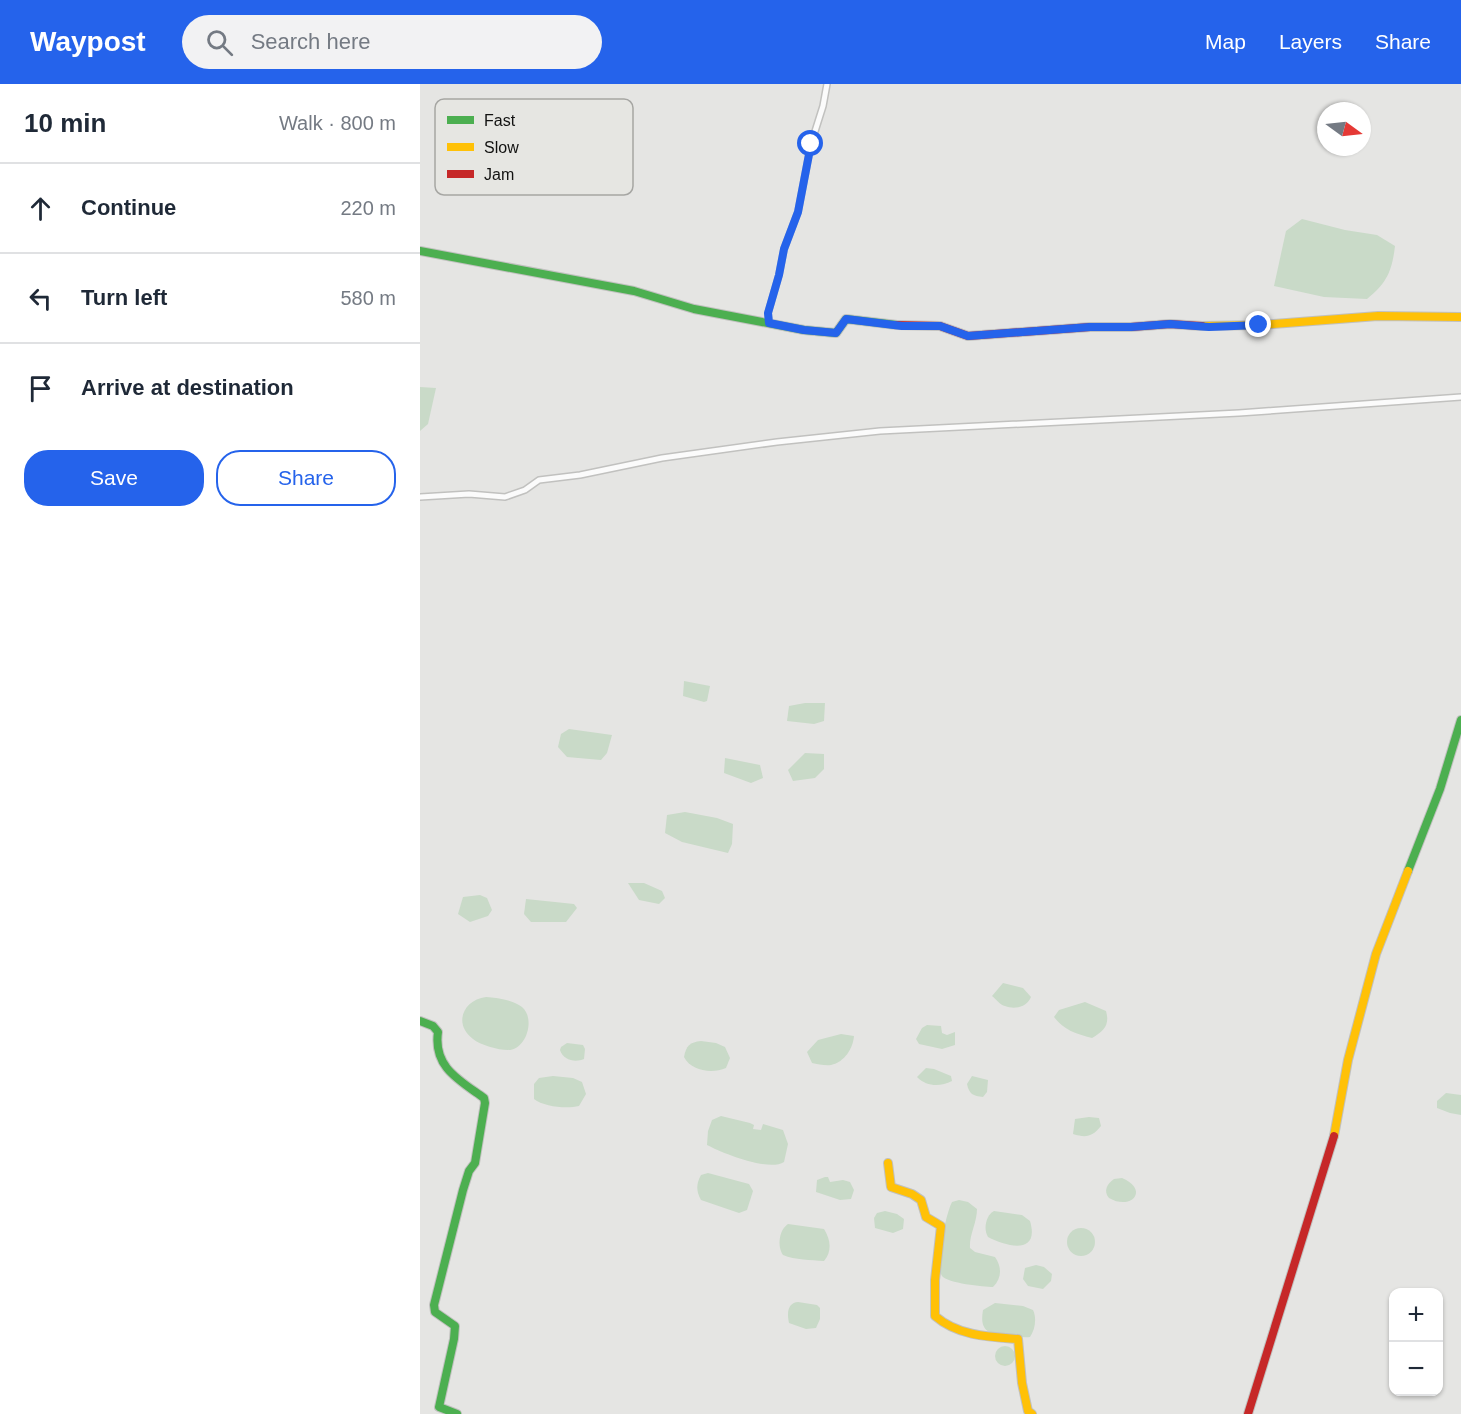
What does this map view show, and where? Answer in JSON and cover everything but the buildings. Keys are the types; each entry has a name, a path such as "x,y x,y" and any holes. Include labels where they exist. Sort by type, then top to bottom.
{"street":[{"path":"769,323 768,313 784,249 798,212 811,144 823,106 827,84"},
{"path":"420,251 634,291 694,309 804,330 836,333 846,319 902,326 940,326 968,336 1090,327 1170,324 1209,327 1259,325 1378,315 1461,317"},
{"path":"420,497 469,494 505,497 525,490 539,480 580,475 662,458 777,442 880,432 1239,413 1461,397"},
{"path":"1248,1414 1332,1145 1348,1060 1376,954 1440,789 1461,720"},
{"path":"420,1021 433,1026 438,1032 437,1050 442,1061 484,1098 485,1103 476,1163 469,1171 463,1190 434,1305 435,1312 449,1320 456,1329 456,1337 446,1367 439,1402 440,1407 457,1414"},
{"path":"888,1163 889,1185 921,1200 925,1218 941,1226 934,1284 935,1316 951,1328 999,1340 1018,1339 1021,1374 1029,1413"}],"shaded area":[{"path":"1302,219 1377,235 1395,246 1390,270 1384,282 1367,299 1324,297 1274,286 1286,231"},
{"path":"420,387 436,388 428,424 420,431"},
{"path":"684,681 710,686 707,701 683,696"},
{"path":"825,703 824,721 814,724 787,721 789,706"},
{"path":"569,729 612,735 607,753 601,760 567,757 558,747 561,734"},
{"path":"805,753 824,754 824,769 815,778 793,781 788,770"},
{"path":"725,758 760,765 763,778 751,783 724,773"},
{"path":"685,812 717,818 733,824 732,844 728,853 682,842 665,833 667,815"},
{"path":"628,883 644,883 662,891 665,898 659,904 639,900"},
{"path":"480,895 487,898 492,910 488,916 470,922 458,914 463,897"},
{"path":"526,899 574,904 577,908 566,922 531,922 524,914"},
{"path":"1003,983 1023,988 1031,997 1024,1005 1017,1008 1001,1004 992,996"},
{"path":"486,997 514,1003 526,1012 527,1033 520,1045 514,1049 489,1047 476,1041 463,1027 463,1014 467,1008 471,1003"},
{"path":"1085,1002 1106,1011 1107,1016 1105,1027 1092,1038 1071,1031 1054,1017 1059,1010"},
{"path":"927,1025 941,1026 942,1033 947,1035 955,1032 955,1045 942,1049 919,1044 916,1039 922,1028"},
{"path":"841,1034 854,1036 850,1050 844,1058 831,1065 812,1063 807,1052 818,1040"},
{"path":"701,1041 725,1047 730,1058 726,1068 708,1071 687,1062 684,1057 687,1047 694,1042"},
{"path":"567,1043 583,1045 584,1059 573,1061 564,1056 560,1050"},
{"path":"926,1068 951,1076 952,1081 938,1085 925,1083 917,1077"},
{"path":"553,1076 573,1078 582,1082 586,1094 579,1106 556,1107 534,1099 534,1084 539,1078"},
{"path":"972,1076 988,1080 987,1092 983,1097 970,1092 967,1084"},
{"path":"1446,1093 1461,1095 1461,1115 1437,1108 1437,1101"},
{"path":"721,1116 750,1123 754,1125 753,1129 761,1130 763,1124 783,1130 788,1144 784,1162 768,1165 757,1163 734,1157 707,1145 712,1120"},
{"path":"1099,1118 1101,1126 1098,1130 1088,1136 1073,1134 1075,1119"},
{"path":"708,1173 749,1184 753,1191 747,1210 739,1213 701,1200 697,1191 698,1181 701,1175"},
{"path":"828,1177 830,1182 843,1180 850,1182 854,1190 851,1199 840,1200 816,1192 817,1180"},
{"path":"1122,1178 1135,1188 1136,1193 1130,1201 1117,1201 1109,1198 1106,1193 1108,1185 1114,1179"},
{"path":"959,1200 968,1202 977,1209 970,1248 975,1252 995,1257 999,1265 999,1276 993,1287 958,1283 942,1276 940,1262 944,1228 952,1202"},
{"path":"885,1211 897,1214 904,1219 903,1229 893,1233 875,1228 874,1218 877,1213"},
{"path":"994,1211 1022,1215 1030,1221 1032,1232 1026,1244 1020,1246 1004,1244 988,1237 986,1222"},
{"path":"788,1224 824,1229 830,1246 824,1261 783,1255 780,1238"},
{"path":"1081,1228 1091,1232 1095,1242 1091,1252 1081,1256 1071,1252 1067,1242 1071,1232"},
{"path":"1036,1265 1044,1267 1052,1274 1051,1281 1043,1289 1028,1286 1023,1279 1025,1268"},
{"path":"798,1302 817,1305 820,1308 820,1319 816,1328 806,1329 789,1323 790,1307"},
{"path":"995,1303 1023,1306 1033,1310 1035,1324 1030,1337 1003,1335 988,1331 983,1323 983,1310"},
{"path":"1001,1346 1009,1346 1015,1352 1015,1360 1009,1366 1001,1366 995,1360 995,1352"}],"traffic: fast":[{"path":"420,251 634,291 694,309 804,330 836,333 846,319 897,325"},
{"path":"1408,871 1440,789 1461,720"},
{"path":"420,1021 433,1026 438,1032 440,1055 444,1064 457,1078 484,1098 485,1103 475,1163 469,1171 463,1190 434,1305 435,1312 455,1326 439,1407 457,1414"}],"traffic: slow":[{"path":"1202,326 1259,325 1378,316 1461,317"},
{"path":"1334,1136 1348,1060 1376,954 1408,871"},
{"path":"888,1163 891,1187 912,1194 921,1200 926,1217 941,1226 935,1280 935,1316 964,1332 1018,1339 1022,1383 1028,1411 1032,1414"}],"traffic: jam":[{"path":"897,325 940,326 968,336 1090,327 1170,324 1202,326"},
{"path":"1248,1414 1334,1136"}],"route":[{"path":"811,144 798,212 784,249 768,313 769,323 836,333 846,319 902,326 940,326 968,336 1090,327 1170,324 1209,327 1259,325"}]}
